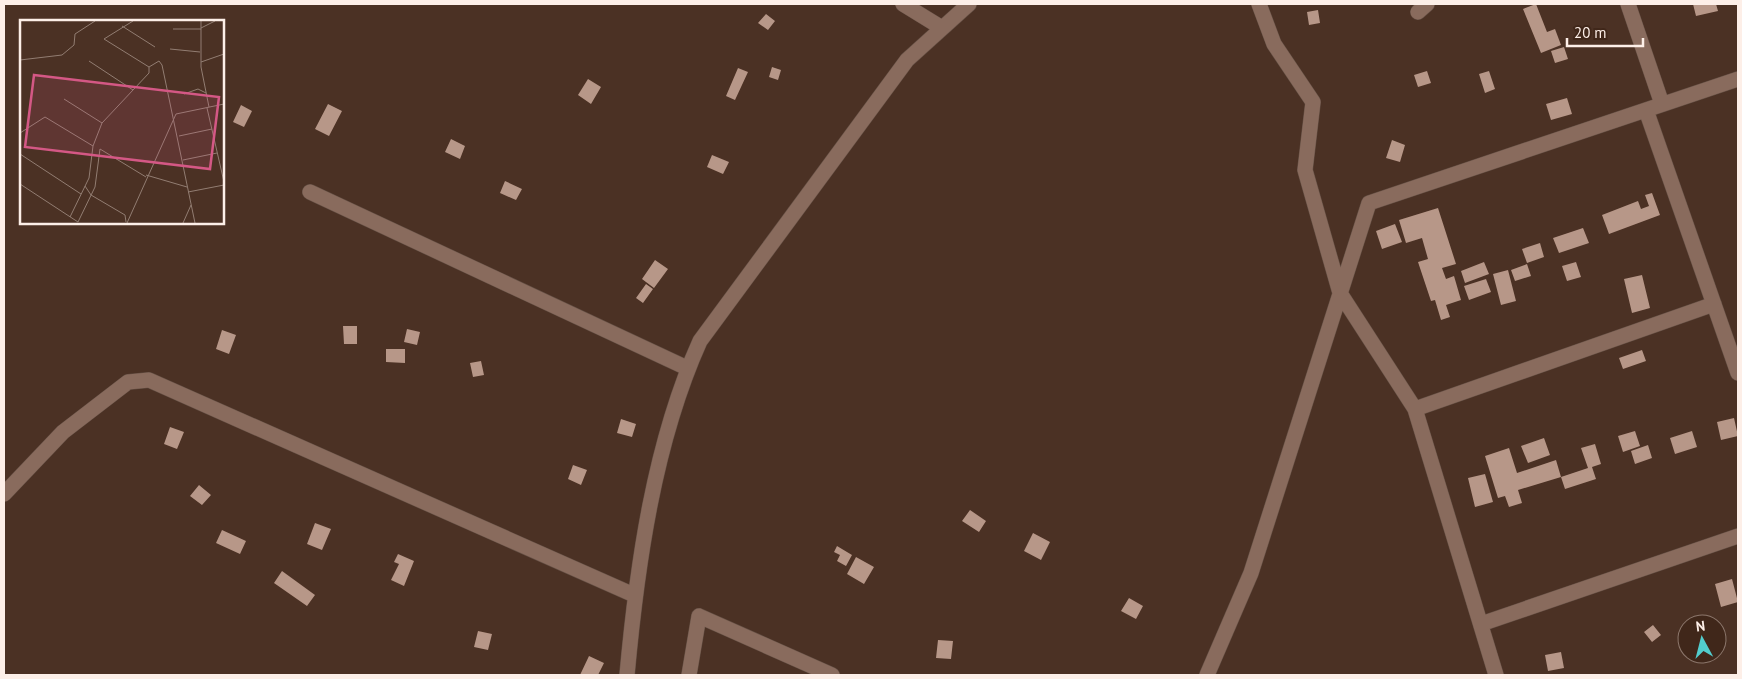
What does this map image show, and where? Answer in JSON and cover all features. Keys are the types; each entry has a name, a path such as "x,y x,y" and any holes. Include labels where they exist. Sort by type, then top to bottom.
{"street":[{"path":"903,4 942,28"},
{"path":"626,675 634,595 651,497 687,368 700,341 901,68 969,4"},
{"path":"1259,4 1274,44 1313,102 1305,170 1340,293 1416,408 1496,675"},
{"path":"1628,4 1662,104"},
{"path":"1207,675 1251,573 1369,203 1738,79"},
{"path":"1646,110 1738,373"},
{"path":"310,192 687,368"},
{"path":"1416,408 1714,304"},
{"path":"4,494 63,432 128,382 149,380 634,595"},
{"path":"1480,624 1738,536"},
{"path":"689,675 699,616 832,675"}],"building":[{"path":"1536,4 1547,32 1555,29 1561,45 1541,53 1523,9"},
{"path":"1693,4 1716,4 1718,11 1696,16"},
{"path":"1318,10 1320,23 1309,25 1307,12"},
{"path":"766,14 775,21 768,30 758,23"},
{"path":"1564,47 1568,59 1555,63 1551,51"},
{"path":"772,67 781,70 778,80 769,77"},
{"path":"738,68 748,72 735,100 726,96"},
{"path":"1427,71 1431,83 1418,87 1414,75"},
{"path":"1489,71 1495,89 1485,93 1479,74"},
{"path":"588,79 601,87 591,104 578,95"},
{"path":"1567,98 1572,114 1551,120 1546,104"},
{"path":"328,104 342,111 329,136 315,129"},
{"path":"241,105 252,111 244,127 233,122"},
{"path":"451,139 465,146 460,159 445,152"},
{"path":"1392,140 1405,145 1400,162 1386,158"},
{"path":"712,155 729,162 723,174 707,167"},
{"path":"505,181 522,189 516,200 500,193"},
{"path":"1652,193 1660,215 1609,234 1602,215 1638,201 1641,209 1649,206 1645,195"},
{"path":"1438,208 1456,264 1442,268 1446,279 1454,276 1461,300 1446,305 1450,317 1441,320 1435,300 1431,301 1418,262 1428,259 1422,238 1406,243 1399,220"},
{"path":"1395,224 1402,242 1382,249 1376,231"},
{"path":"1583,228 1589,243 1559,253 1553,238"},
{"path":"1540,243 1544,257 1527,263 1522,249"},
{"path":"655,260 668,269 654,288 642,279"},
{"path":"1484,262 1489,274 1465,283 1461,271"},
{"path":"1576,262 1581,277 1567,281 1562,266"},
{"path":"1527,264 1531,276 1515,281 1511,270"},
{"path":"1508,270 1516,301 1501,305 1493,274"},
{"path":"1642,275 1650,308 1632,313 1624,279"},
{"path":"1486,279 1491,292 1469,300 1464,286"},
{"path":"646,284 653,289 643,303 636,298"},
{"path":"343,326 357,326 357,344 344,344"},
{"path":"407,329 420,332 417,345 404,342"},
{"path":"222,330 236,335 229,354 216,349"},
{"path":"386,349 405,349 405,363 386,362"},
{"path":"1642,350 1646,361 1623,369 1619,358"},
{"path":"481,361 484,375 473,377 470,363"},
{"path":"1734,418 1738,436 1721,440 1717,422"},
{"path":"621,419 636,424 632,437 617,433"},
{"path":"170,427 184,432 177,449 164,444"},
{"path":"1635,431 1640,446 1623,452 1618,436"},
{"path":"1692,431 1697,447 1675,454 1670,438"},
{"path":"1544,438 1550,455 1528,463 1521,446"},
{"path":"1595,444 1601,464 1592,467 1596,479 1565,489 1561,477 1588,468 1581,448"},
{"path":"1648,445 1652,458 1635,464 1631,451"},
{"path":"1509,448 1517,473 1556,460 1561,477 1518,490 1522,503 1509,507 1505,496 1498,498 1485,456"},
{"path":"573,465 587,470 581,485 568,479"},
{"path":"1485,474 1493,502 1475,507 1468,478"},
{"path":"199,485 211,495 202,505 190,496"},
{"path":"970,510 986,521 979,532 962,521"},
{"path":"315,523 331,529 322,550 307,544"},
{"path":"222,530 246,541 240,554 216,543"},
{"path":"1033,533 1050,542 1041,560 1024,551"},
{"path":"837,546 852,555 846,566 837,561 840,555 834,552"},
{"path":"398,554 414,561 404,586 391,580 399,564 394,562"},
{"path":"856,557 874,567 864,584 847,574"},
{"path":"282,571 315,595 307,606 274,583"},
{"path":"1732,579 1738,602 1721,607 1715,584"},
{"path":"1129,598 1143,606 1136,619 1121,611"},
{"path":"1653,625 1661,635 1652,642 1644,632"},
{"path":"478,631 492,634 488,650 474,647"},
{"path":"938,640 953,641 951,659 936,658"},
{"path":"1561,652 1564,668 1548,671 1545,655"},
{"path":"589,656 604,663 598,675 580,675"}]}
